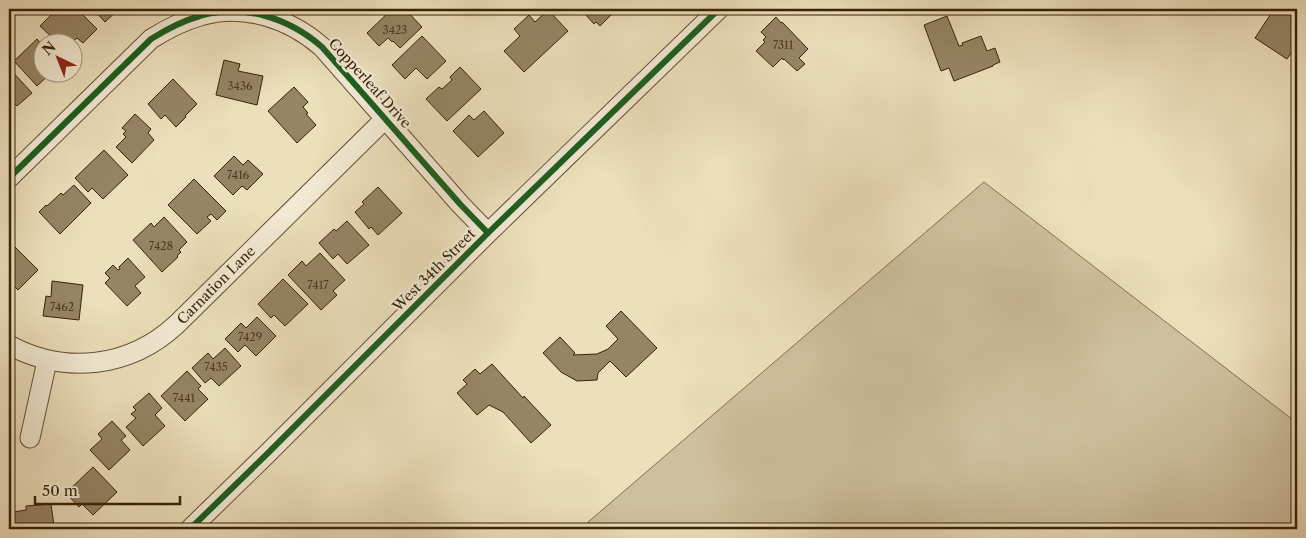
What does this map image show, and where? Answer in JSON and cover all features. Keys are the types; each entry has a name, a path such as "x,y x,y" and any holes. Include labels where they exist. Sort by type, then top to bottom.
{"street":[{"name":"West 34th Street","path":"190,529 488,233 719,9"},
{"name":"Copperleaf Drive","path":"9,178 151,39 171,26 201,12 251,13 277,20 298,29 314,39 330,54 460,204 488,233"},
{"name":"Carnation Lane","path":"9,345 24,353 47,361 84,364 112,360 147,346 170,331 385,119"},
{"path":"30,438 47,361"}],"shaded area":[{"path":"984,182 1297,423 1297,529 580,529"}],"building":[{"path":"50,9 77,9 97,29 83,43 82,32 46,32 40,26 51,15 47,11"},
{"path":"93,9 119,9 105,22"},
{"path":"392,9 405,9 422,27 400,48 388,38 379,46 367,33"},
{"path":"583,9 613,9 615,11 600,26 596,22 594,24 584,13 586,12"},
{"path":"1274,9 1290,9 1294,11 1297,9 1297,44 1287,59 1255,38"},
{"path":"548,10 568,31 524,72 504,51 520,36 514,29 529,15 535,22"},
{"path":"947,16 959,46 981,36 987,51 995,48 1000,62 954,81 949,68 941,71 924,25"},
{"path":"776,17 808,49 799,58 805,64 797,71 782,58 773,67 756,51 765,42 763,40 766,37 761,32"},
{"path":"422,36 446,61 427,79 416,68 405,79 392,65"},
{"path":"32,44 32,81 14,61"},
{"path":"224,60 240,64 238,71 263,76 257,105 216,95"},
{"path":"460,67 481,89 447,121 426,99 439,87 442,89 452,80 450,77"},
{"path":"9,68 32,93 17,106 12,101 9,104"},
{"path":"173,79 197,104 176,127 165,115 161,119 148,104"},
{"path":"33,82 41,82 37,86"},
{"path":"294,87 308,102 303,107 308,113 306,114 316,125 297,143 268,111"},
{"path":"484,111 504,133 478,157 453,131 469,115 474,120"},
{"path":"135,114 151,129 148,133 154,140 132,163 116,147 126,137 123,134 126,131 122,128"},
{"path":"104,150 128,175 103,199 92,188 88,192 75,178"},
{"path":"234,156 243,165 248,160 263,174 247,190 242,186 233,195 214,176"},
{"path":"194,179 226,211 217,220 211,214 207,217 211,221 197,234 168,205"},
{"path":"74,185 91,203 60,234 39,212 61,193 63,195"},
{"path":"378,187 402,213 378,235 371,227 369,229 355,212 364,204 362,202"},
{"path":"164,217 187,242 179,250 181,252 178,257 162,272 133,240 151,223 154,227"},
{"path":"347,221 369,245 347,264 338,254 333,259 319,243 334,229 336,231"},
{"path":"9,241 38,270 18,290 9,281"},
{"path":"320,253 345,280 333,291 337,295 321,310 288,275 302,261 306,266"},
{"path":"128,258 145,277 135,286 141,293 127,306 105,283 110,278 105,273 113,265 118,270 120,269 119,267"},
{"path":"283,279 308,304 285,326 274,315 271,318 258,304"},
{"path":"52,281 83,285 79,320 43,316 46,296 51,297"},
{"path":"621,311 657,348 626,377 610,361 598,373 597,380 577,381 561,372 543,353 560,337 575,353 573,355 597,354 608,349 618,339 606,326"},
{"path":"257,317 276,336 256,356 245,345 238,352 225,339 241,323 246,328"},
{"path":"225,348 241,366 219,386 211,378 205,383 192,368 208,353 213,359"},
{"path":"492,364 551,425 531,443 503,412 489,405 477,415 457,393 467,384 463,380 475,369 480,374"},
{"path":"187,371 201,386 198,389 208,399 185,421 161,396"},
{"path":"149,393 162,408 155,415 165,426 143,446 126,427 136,418 131,414 136,410 133,407"},
{"path":"112,421 126,436 121,440 130,450 109,470 90,450 102,439 98,434"},
{"path":"93,467 117,492 93,515 82,504 79,507 66,493"},
{"path":"51,504 54,526 48,527 49,529 14,529 13,512 26,510 26,506"}],"cycle path":[{"path":"190,529 488,233 719,9"},
{"path":"9,178 151,39 187,20 200,16 216,12 249,12 280,21 295,28 322,47 460,204 488,233"}]}
